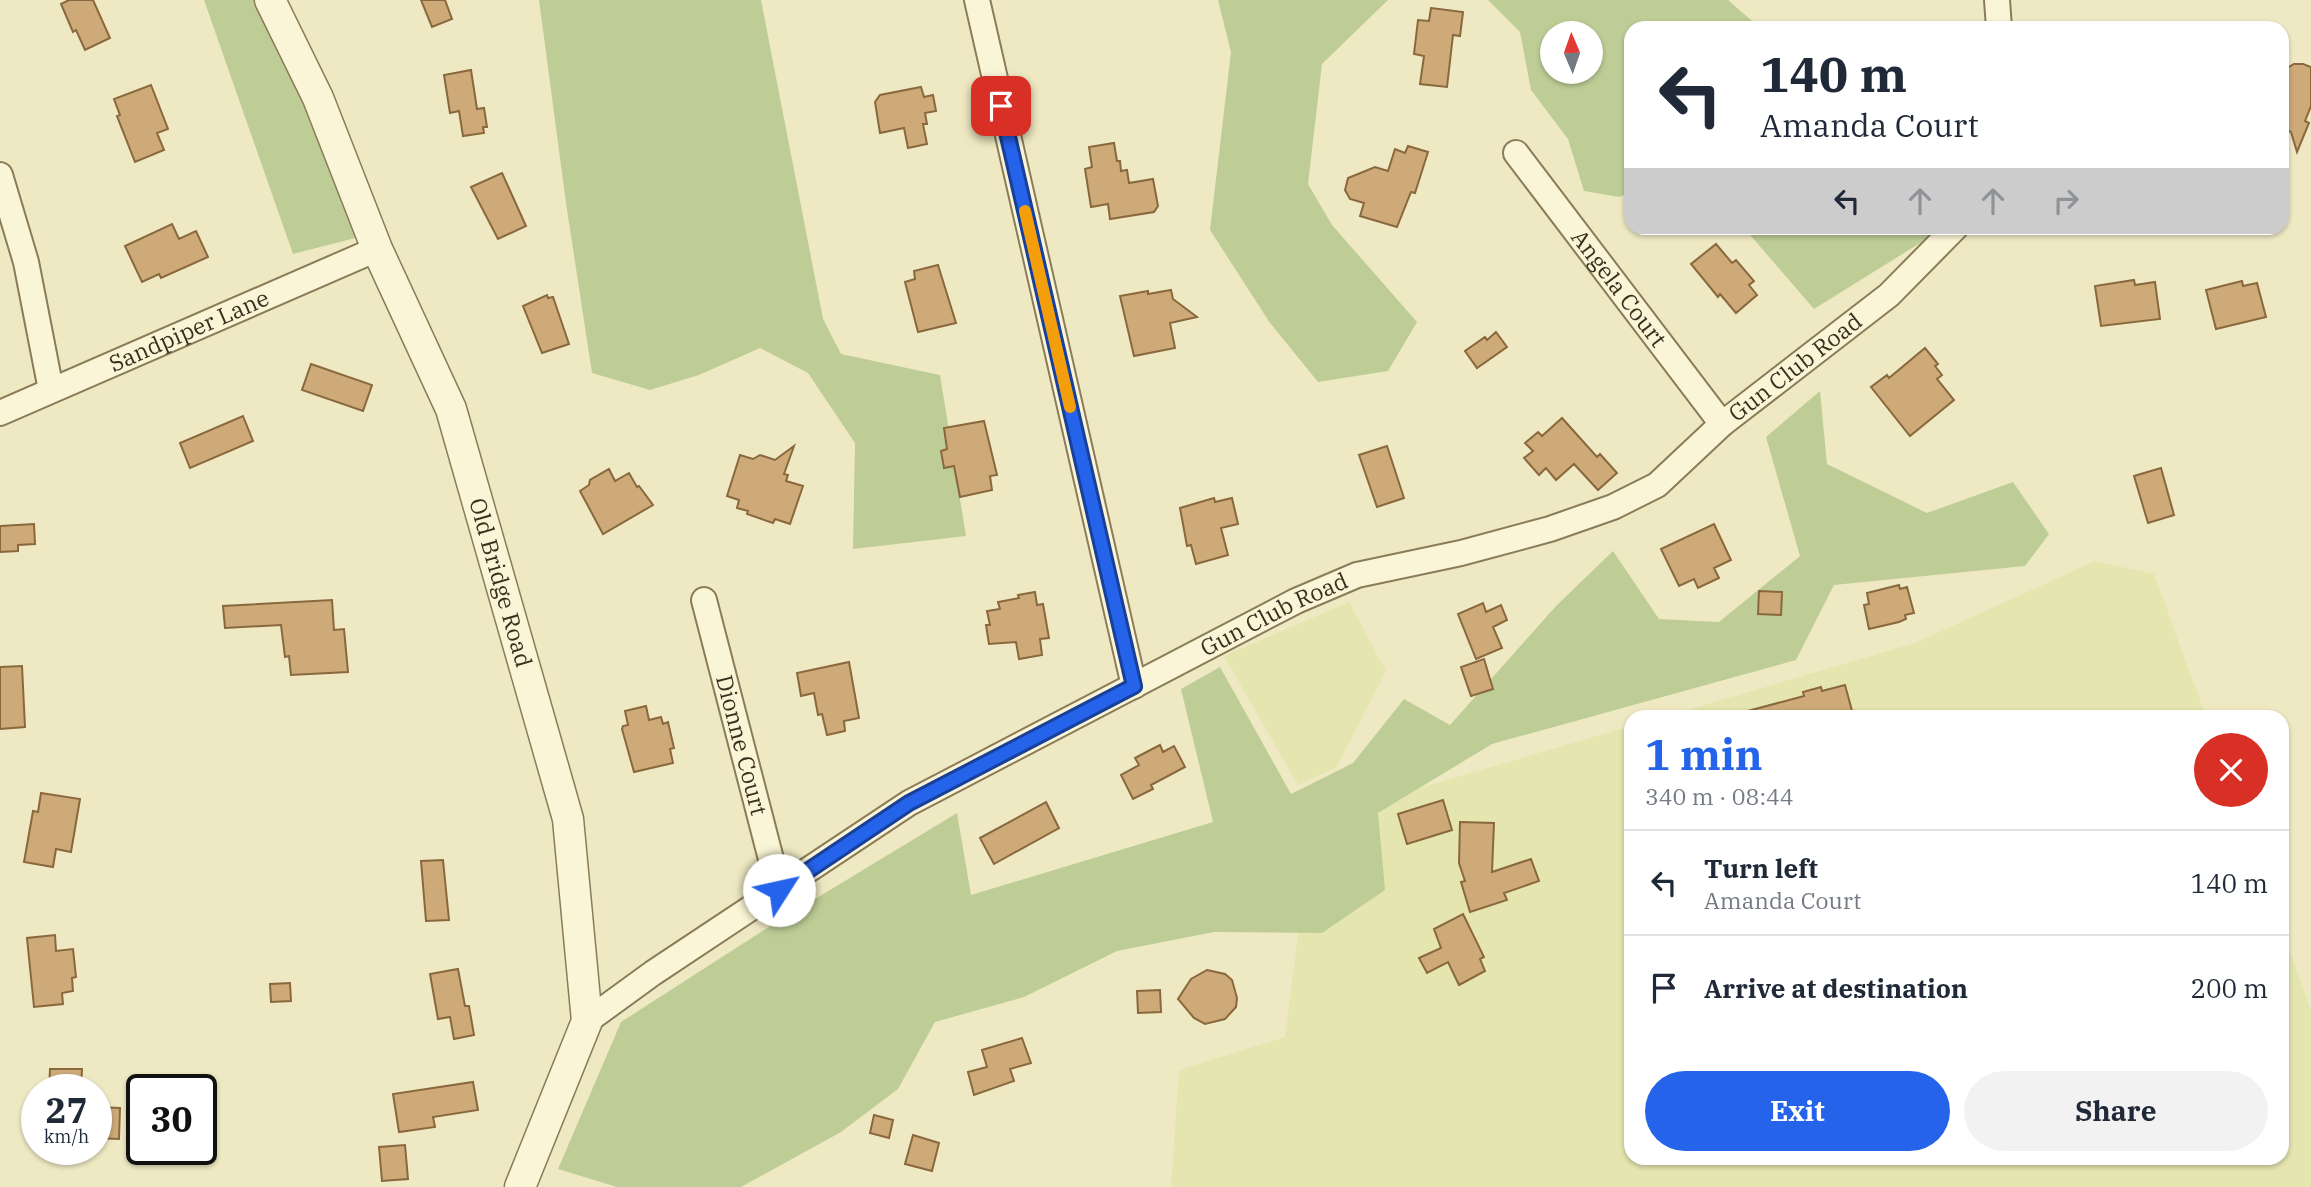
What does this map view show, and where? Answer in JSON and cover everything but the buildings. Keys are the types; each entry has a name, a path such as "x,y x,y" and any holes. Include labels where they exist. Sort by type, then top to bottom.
{"street":[{"name":"Old Bridge Road","path":"270,0 318,98 377,249 451,409 568,819 587,1021 520,1187"},
{"path":"977,0 1134,686"},
{"path":"1997,0 1998,21"},
{"name":"Angela Court","path":"1516,153 1722,424"},
{"path":"0,174 26,262 51,390"},
{"name":"Gun Club Road","path":"587,1021 653,973 909,803 1296,601 1357,575 1550,529 1613,507 1657,485 1722,424 1889,295 1948,235"},
{"name":"Sandpiper Lane","path":"0,412 377,249"},
{"name":"Dionne Court","path":"704,600 779,890"}],"green space":[{"path":"204,0 263,0 363,236 293,254"},
{"path":"539,0 761,0 823,319 841,354 940,375 966,536 853,549 855,443 808,373 760,348 699,375 650,390 592,373"},
{"path":"1218,0 1388,0 1322,64 1308,184 1332,225 1417,322 1388,371 1318,382 1270,323 1210,230 1231,52"},
{"path":"1488,0 1728,0 1752,21 1624,21 1624,195 1619,197 1584,191 1568,139 1531,90 1520,32"},
{"path":"1750,235 1933,235 1814,309"},
{"path":"1820,391 1827,464 1927,513 2013,482 2049,534 2025,566 1834,585 1796,660 1492,744 1378,813 1385,890 1322,933 1214,932 1117,951 1024,997 935,1022 898,1089 841,1132 741,1187 617,1187 558,1169 621,1022 764,930 957,813 971,895 1213,822 1181,689 1220,667 1291,794 1353,763 1404,699 1450,725 1556,606 1613,551 1659,619 1719,622 1800,556 1766,437"},
{"path":"2095,561 2154,574 2203,710 1687,710 1915,643"},
{"path":"1349,602 1386,671 1336,768 1298,785 1224,656"},
{"path":"1624,728 1624,1165 2289,1165 2289,949 2311,1010 2311,1187 1171,1187 1179,1070 1285,1037 1313,819"}],"slow traffic":[{"path":"1025,211 1070,407"}],"route":[{"path":"779,890 909,803 1134,686 1001,106"}]}
